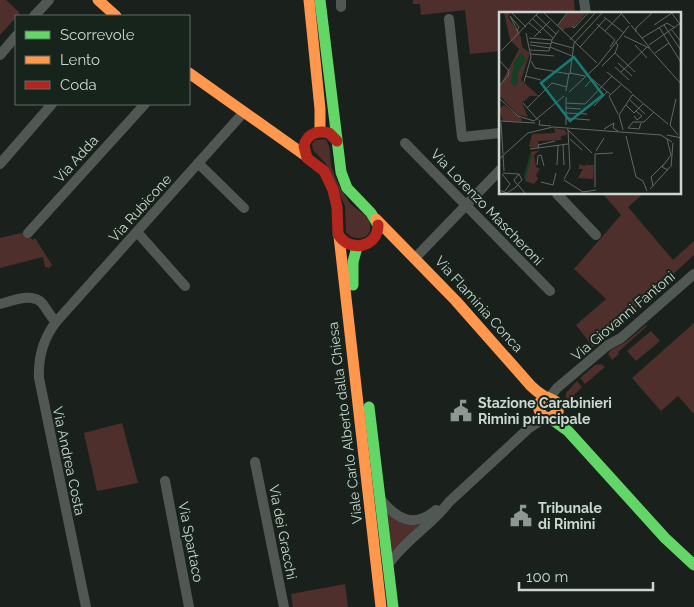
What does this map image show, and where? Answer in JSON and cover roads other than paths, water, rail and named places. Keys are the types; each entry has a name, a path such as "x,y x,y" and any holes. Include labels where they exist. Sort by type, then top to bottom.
{"main road":[{"path":"98,0 115,15"},
{"path":"309,0 320,109 320,131"},
{"name":"Via Flaminia Conca","path":"320,0 338,166 347,188 416,257 534,388 568,431 665,538 694,565"},
{"path":"190,75 306,156"},
{"path":"279,137 292,139 307,137 312,133 320,131 330,134 336,141"},
{"path":"306,156 304,147 307,137"},
{"name":"Viale Carlo Alberto dalla Chiesa","path":"306,156 320,168 329,180 336,198 337,228 354,324 380,500 393,607"},
{"path":"339,236 347,244 366,245 374,238 377,230 376,219"},
{"path":"374,238 401,242"},
{"name":"Viale Carlo Alberto dalla Chiesa","path":"357,246 352,270 354,324 381,607"}],"street":[{"path":"35,15 49,0"},
{"path":"449,19 462,137 499,133"},
{"path":"0,54 15,37"},
{"path":"0,164 51,105"},
{"name":"Via Adda","path":"28,233 144,105"},
{"name":"Via Rubicone","path":"56,322 244,112"},
{"name":"Via Lorenzo Mascheroni","path":"405,143 550,292"},
{"path":"198,164 244,208"},
{"path":"416,257 499,171"},
{"path":"558,195 596,235"},
{"path":"137,232 184,286"},
{"name":"Via Giovanni Fantoni","path":"449,502 529,428 563,390 569,380 608,346 621,338 694,274"},
{"path":"0,304 37,298 56,322"},
{"name":"Via Andrea Costa","path":"56,322 43,343 38,366 39,378 86,607"},
{"name":"Via dei Gracchi","path":"255,462 284,607"},
{"name":"Via Spartaco","path":"165,481 190,607"},
{"path":"380,500 390,511 405,519 417,520 429,516 449,502"},
{"path":"388,565 395,555 442,511 449,502"}],"place":[{"name":"Stazione Carabinieri Rimini principale","path":"461,411"},
{"name":"Tribunale di Rimini","path":"521,516"}]}
